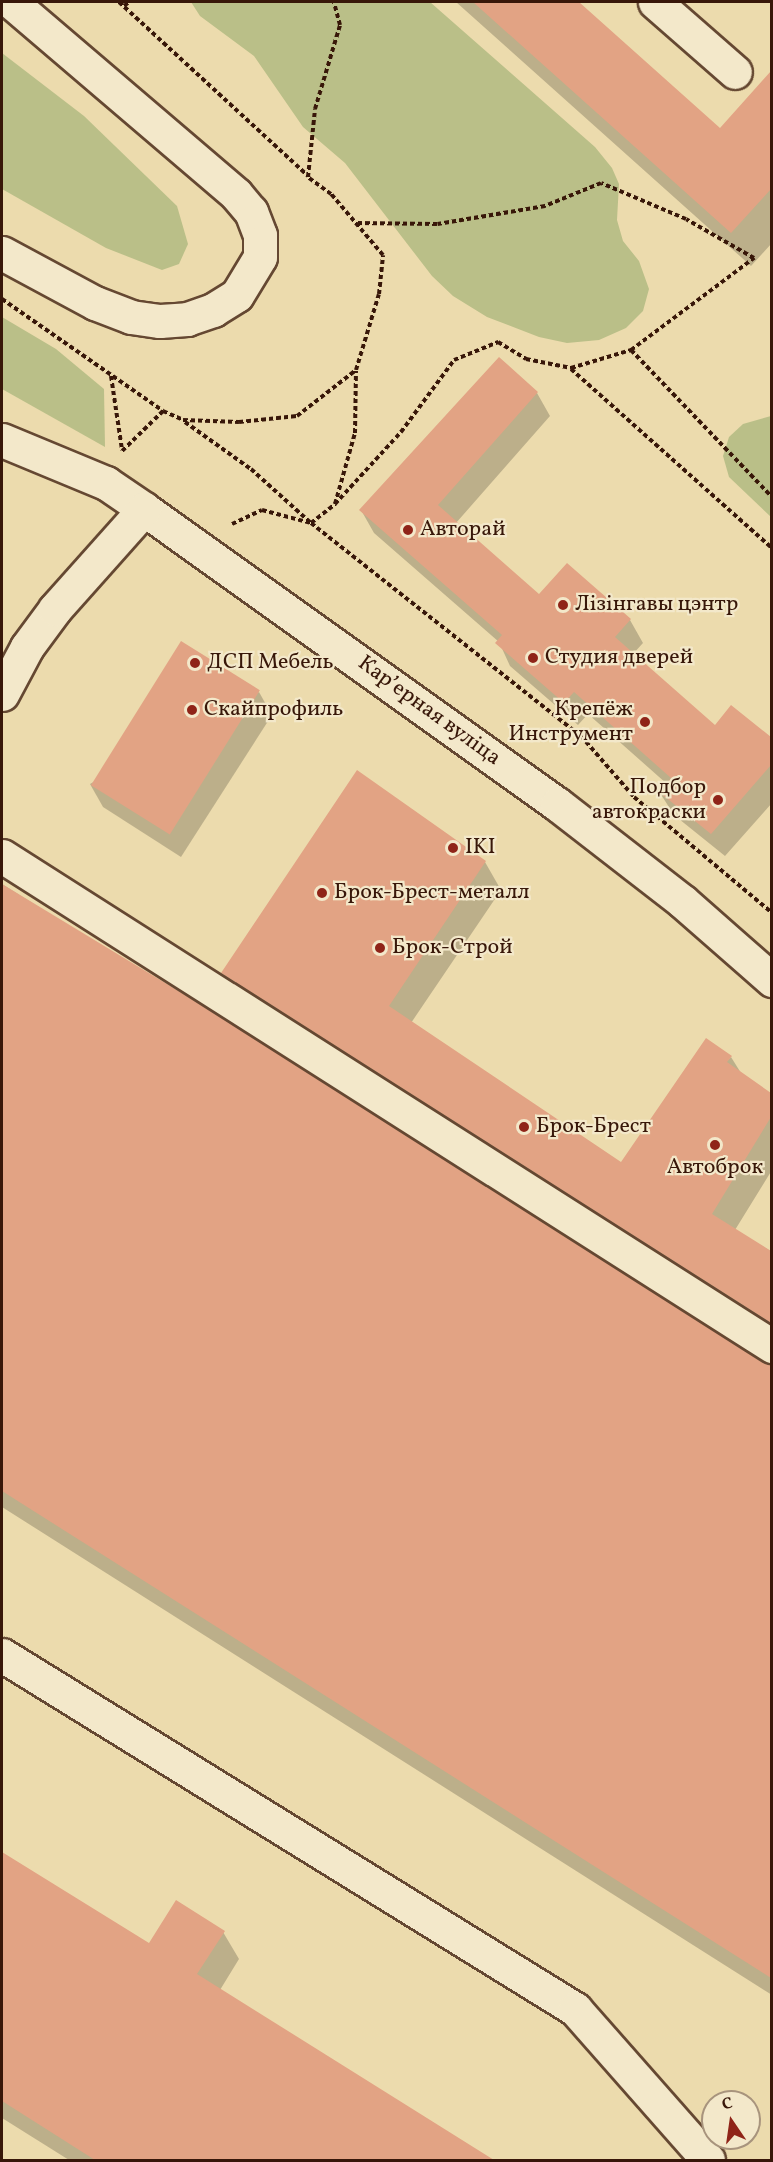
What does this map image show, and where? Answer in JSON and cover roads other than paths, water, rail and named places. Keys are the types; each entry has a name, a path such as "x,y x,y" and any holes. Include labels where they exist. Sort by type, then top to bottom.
{"street":[{"path":"2,253 95,303 131,317 160,321 187,319 213,310 237,295 260,257 260,235 251,212 236,194 11,2"},
{"path":"655,2 735,72"},
{"name":"Карʼерная вуліца","path":"2,440 106,483 144,509 557,804 682,901 771,980"},
{"path":"2,694 27,647 56,609 144,509"},
{"path":"2,856 771,1346"},
{"path":"2,1655 575,2009 708,2160"}],"place":[{"name":"Авторай","path":"408,530"},
{"name":"Лізінгавы цэнтр","path":"563,605"},
{"name":"Студия дверей","path":"533,658"},
{"name":"ДСП Мебель","path":"195,663"},
{"name":"Скайпрофиль","path":"192,710"},
{"name":"Крепёж Инструмент","path":"645,722"},
{"name":"Подбор автокраски","path":"718,800"},
{"name":"IKI","path":"453,848"},
{"name":"Брок-Брест-металл","path":"322,893"},
{"name":"Брок-Строй","path":"380,948"},
{"name":"Брок-Брест","path":"524,1127"},
{"name":"Автоброк","path":"715,1145"}]}
